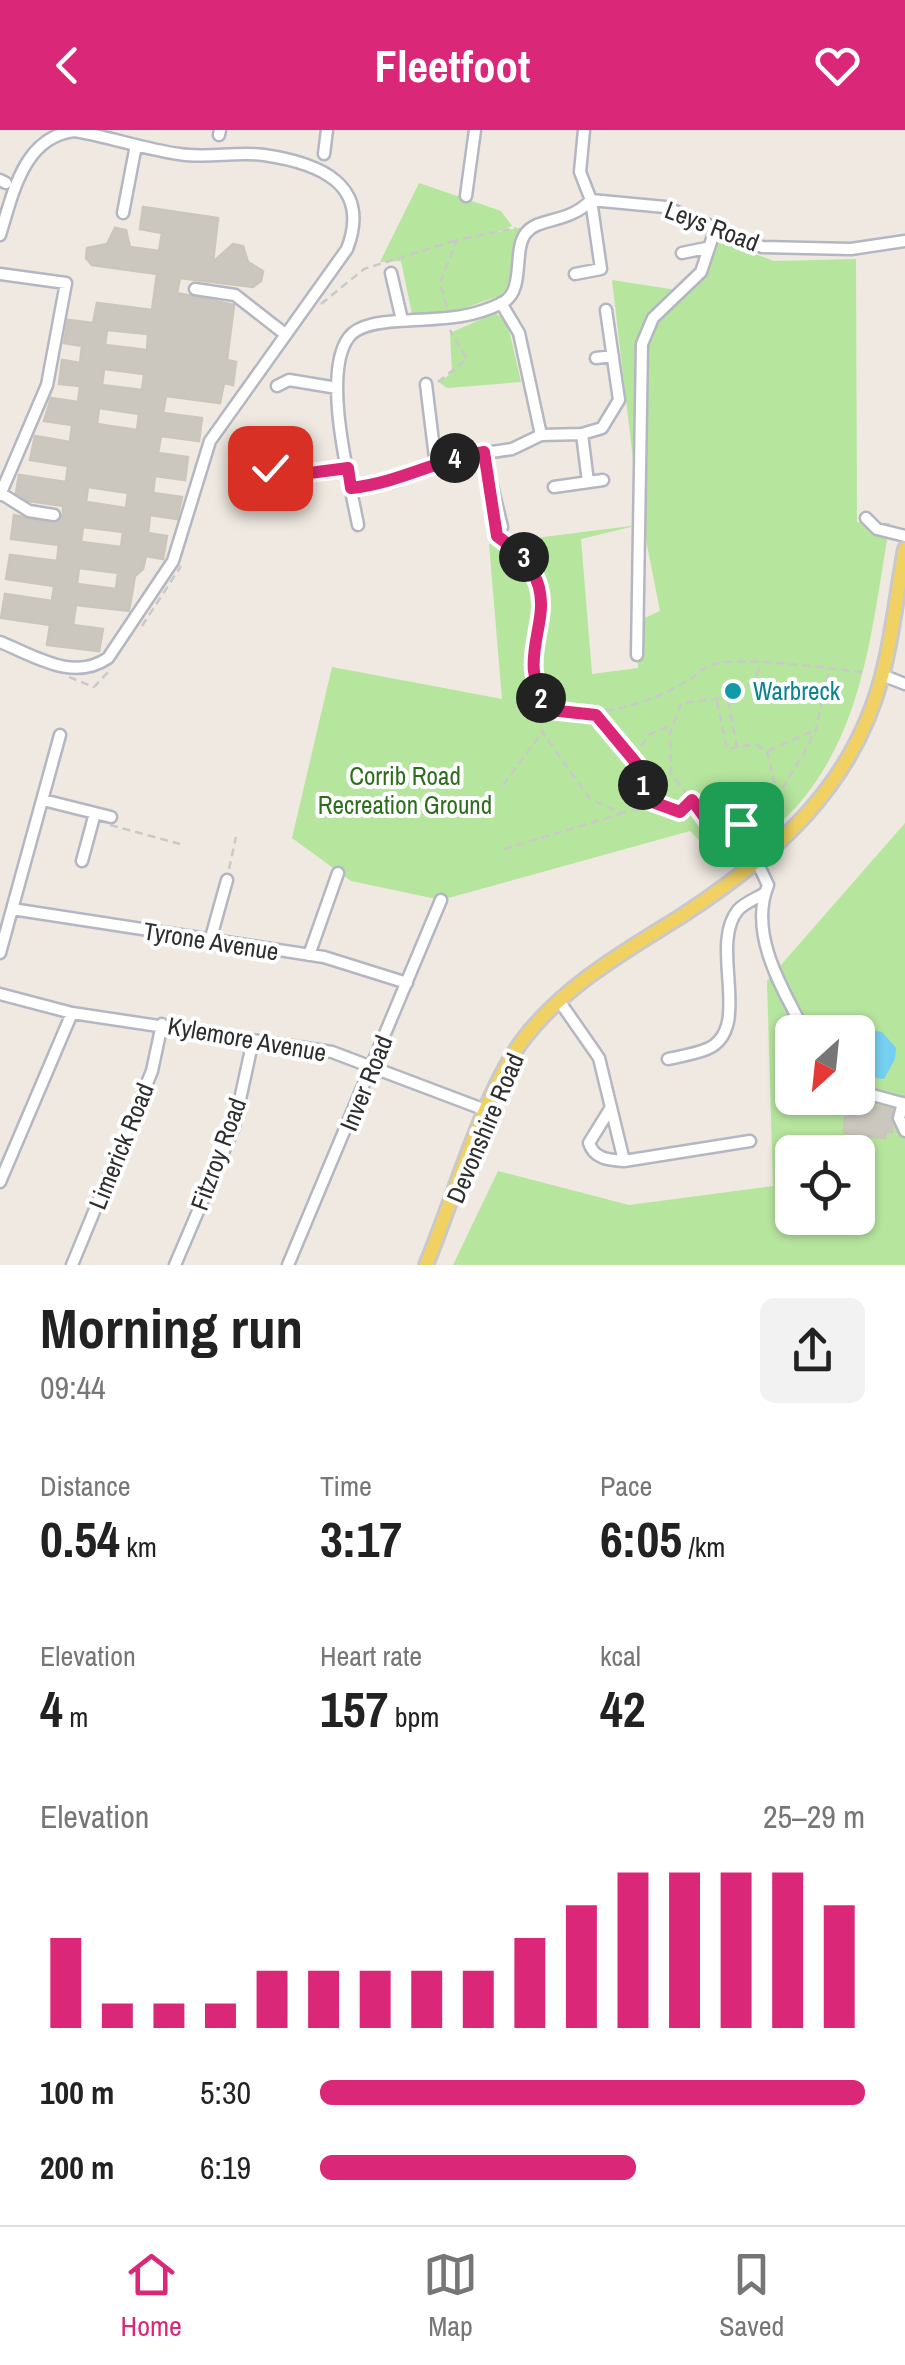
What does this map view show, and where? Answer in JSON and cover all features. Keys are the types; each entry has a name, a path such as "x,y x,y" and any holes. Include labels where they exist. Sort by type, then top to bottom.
{"main road":[{"name":"Devonshire Road","path":"426,1265 488,1110 522,1041 619,951 758,864 812,810 846,767 863,734 882,675 905,549"}],"street":[{"path":"324,154 327,130"},
{"path":"466,196 475,130"},
{"path":"575,274 601,269 591,200 580,172 584,130"},
{"path":"0,235 37,146 60,132 107,133 136,145 184,155 265,155 329,176 347,190 354,203 355,222 347,249 210,441 173,561 108,658 94,668 62,667 0,642"},
{"path":"123,213 136,145"},
{"path":"358,525 337,388 340,359 350,336 366,326 402,320 450,321 502,303 515,280 520,242 532,226 574,216 591,200"},
{"name":"Leys Road","path":"591,200 653,204 762,248 852,249 905,241"},
{"path":"637,655 642,344 653,318 694,284 716,227"},
{"path":"682,253 706,248"},
{"path":"391,273 402,320"},
{"path":"0,274 66,283 48,385 1,494 29,511 54,514"},
{"path":"195,290 235,295 286,334"},
{"path":"502,303 518,333 541,435"},
{"path":"351,488 393,482 484,452 512,448 541,435 582,434 602,428 617,408 606,310"},
{"path":"596,358 613,356"},
{"path":"277,386 288,374 337,388"},
{"path":"426,384 436,466"},
{"path":"582,434 588,482"},
{"path":"250,450 254,464"},
{"path":"484,452 500,531"},
{"path":"254,464 294,473 348,468"},
{"path":"244,476 254,464"},
{"path":"554,487 602,480"},
{"path":"866,518 877,530 905,536"},
{"path":"882,675 905,684"},
{"path":"0,953 60,735"},
{"path":"43,800 111,816"},
{"path":"82,860 94,812"},
{"path":"758,864 766,878 762,908 768,950 795,1015"},
{"path":"309,955 338,872"},
{"path":"210,941 227,880"},
{"path":"668,1058 726,1043 729,1008 725,937 740,907 765,893"},
{"name":"Inver Road","path":"288,1265 375,1067 441,900"},
{"name":"Tyrone Avenue","path":"12,909 349,962 407,983"},
{"name":"Kylemore Avenue","path":"0,994 72,1013 332,1052 488,1110"},
{"path":"560,1002 599,1058 624,1160"},
{"path":"0,1182 72,1013"},
{"name":"Limerick Road","path":"72,1265 152,1070 162,1024"},
{"name":"Fitzroy Road","path":"175,1265 234,1127 253,1040"},
{"path":"875,1095 904,1104 898,1118 905,1130"},
{"path":"610,1108 588,1143 595,1154 624,1160 750,1141"}],"path":[{"path":"314,310 364,269 457,240 532,226"},
{"path":"426,384 450,375 467,359 450,332 440,283 457,240"},
{"path":"500,531 540,578 544,600 534,646 539,695 550,710 596,715 671,688 710,665 762,663 862,672"},
{"path":"135,636 179,575 183,560"},
{"path":"734,858 671,772 674,724 681,704 728,700 744,691 762,663"},
{"path":"63,674 94,687 112,668"},
{"path":"724,844 752,809 776,792 816,730 829,669"},
{"path":"716,700 727,748 756,744 767,751 774,767 776,792"},
{"path":"728,700 737,747"},
{"path":"503,785 542,732 544,702"},
{"path":"596,715 632,757 650,801 680,812 692,800"},
{"path":"632,757 650,734 674,724"},
{"path":"722,724 733,724"},
{"path":"767,751 816,730"},
{"path":"542,732 590,799 622,813"},
{"path":"504,849 658,806"},
{"path":"111,816 110,828 180,844"},
{"path":"227,880 236,838"}],"green space":[{"path":"419,183 501,211 512,226 498,232 524,227 510,280 501,296 450,313 412,314 401,261 380,262"},
{"name":"Corrib Road Recreation Ground","path":"720,241 774,261 856,259 857,522 890,523 863,672 838,743 820,775 789,814 724,865 690,831 441,900 351,881 292,838 332,667 502,699 489,544 639,525 581,539 592,674 638,668 638,621 660,611 637,494 612,280 683,291"},
{"path":"495,313 507,321 521,382 447,388 439,382 452,373 450,333"},
{"path":"905,823 905,1265 453,1265 498,1171 629,1205 773,1186 767,981"}],"water":[{"path":"875,1031 882,1032 896,1048 895,1059 884,1079 875,1078"}],"building":[{"path":"143,207 218,218 213,262 233,244 243,246 248,262 263,271 261,281 253,287 180,278 177,293 234,305 227,360 236,362 233,385 224,383 220,403 166,396 163,413 202,418 199,441 161,436 158,453 188,457 185,480 155,476 153,493 182,497 177,519 150,515 148,533 167,536 163,559 146,556 143,569 135,576 129,611 76,605 73,625 103,629 99,651 47,645 50,625 1,618 5,594 52,601 54,586 6,579 10,555 57,561 59,545 11,539 14,515 54,524 63,515 63,506 29,501 16,493 19,475 66,482 68,466 30,460 35,436 70,442 72,425 44,421 51,398 78,402 80,386 59,384 62,360 80,363 82,346 64,343 68,320 93,323 97,303 152,310 157,274 92,265 86,258 87,248 107,244 115,228 126,230 130,247 159,251 162,233 140,229","holes":["107,330 148,334 147,350 105,345","104,369 144,374 142,390 102,385","99,408 139,414 137,430 97,424","88,487 128,493 126,508 86,502","83,527 123,532 121,547 81,542","79,568 118,573 116,589 77,584"]},
{"path":"875,1106 892,1110 892,1132 886,1132 885,1138 844,1133 845,1117 875,1115"}],"place":[{"name":"Warbreck","path":"733,691"}],"route":[{"path":"270,468 302,474 348,468 351,488 393,482 458,457 484,452 497,536 524,556 540,578 544,600 534,646 539,695 550,710 596,715 637,764 650,801 680,812 692,800 724,844 741,824"}]}
